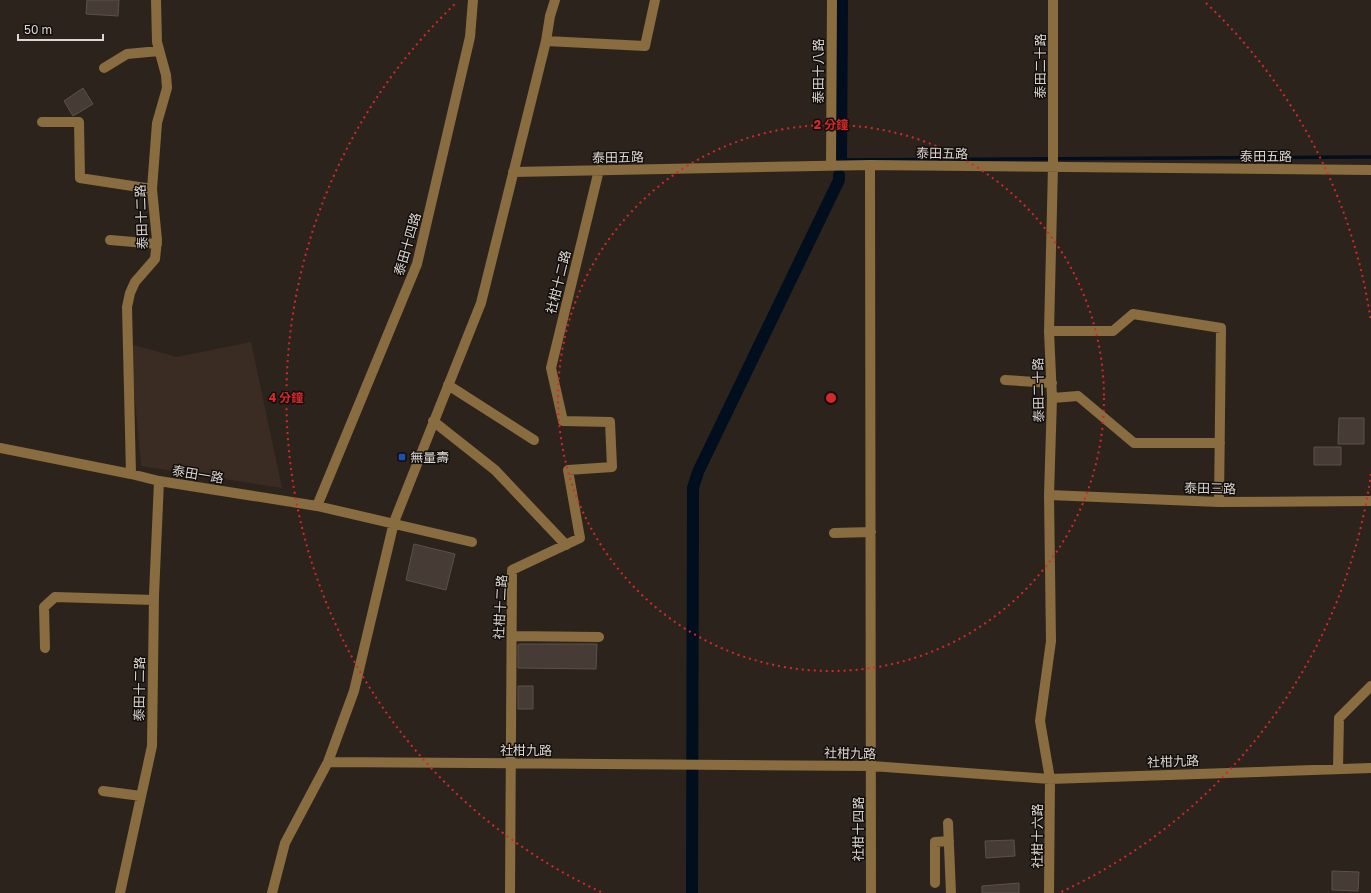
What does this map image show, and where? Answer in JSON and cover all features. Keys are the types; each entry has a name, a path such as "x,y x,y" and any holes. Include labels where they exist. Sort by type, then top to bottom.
{"street":[{"name":"泰田十二路","path":"131,474 127,307 135,282 155,259 157,244 152,189 157,123 167,88 166,75 157,42 156,0"},
{"name":"泰田十四路","path":"317,506 417,264 470,37 473,0"},
{"path":"272,893 285,843 328,762 354,691 394,522 481,303 555,0"},
{"path":"546,41 645,46 655,0"},
{"name":"泰田十八路","path":"831,166 832,0"},
{"name":"泰田二十路","path":"1050,778 1040,721 1051,641 1049,495 1052,383 1049,331 1053,167 1053,0"},
{"path":"104,68 127,54 159,51"},
{"path":"42,122 79,122 80,178 152,189"},
{"name":"泰田五路","path":"513,172 870,165 1371,170"},
{"name":"社柑十四路","path":"870,165 871,893"},
{"name":"社柑十二路","path":"510,893 512,570 580,538 568,470 612,467 610,422 563,421 551,368 598,170"},
{"path":"110,240 157,244"},
{"path":"1049,331 1113,331 1132,314 1221,328 1219,502"},
{"path":"1005,380 1052,383"},
{"path":"448,385 534,440"},
{"path":"1052,398 1078,396 1134,443 1220,443"},
{"path":"433,421 495,470 566,545"},
{"name":"泰田一路","path":"0,448 131,474 159,482 317,506 394,522 472,542"},
{"name":"泰田十二路","path":"120,893 152,746 154,600 159,482"},
{"name":"泰田三路","path":"1049,495 1219,502 1371,501"},
{"path":"834,533 871,532"},
{"path":"44,648 44,607 55,597 154,600"},
{"path":"512,636 599,637"},
{"path":"1338,768 1339,718 1371,686"},
{"name":"社柑九路","path":"328,762 872,766 1050,778 1371,768"},
{"name":"社柑十六路","path":"1049,893 1050,778"},
{"path":"102,791 141,796"},
{"path":"948,823 951,893"},
{"path":"934,883 935,842 949,841"}],"shaded area":[{"path":"251,342 282,488 141,466 130,344 177,357"}],"building":[{"path":"87,0 119,0 118,16 86,14"},
{"path":"83,88 93,104 73,116 64,101"},
{"path":"1339,418 1364,418 1364,444 1338,444"},
{"path":"1314,447 1341,447 1341,465 1314,465"},
{"path":"414,544 455,554 446,590 406,580"},
{"path":"597,644 596,669 518,668 518,645"},
{"path":"518,686 533,686 533,709 518,709"},
{"path":"1014,840 1015,856 986,858 985,841"},
{"path":"1332,871 1359,872 1358,891 1332,890"},
{"path":"1019,883 1019,893 982,893 982,886"}],"waterway":[{"path":"841,161 842,0"},
{"path":"841,160 1371,157"},
{"path":"692,893 693,488 698,472 839,180 839,175"}],"place":[{"name":"無量壽","path":"402,457"}]}
